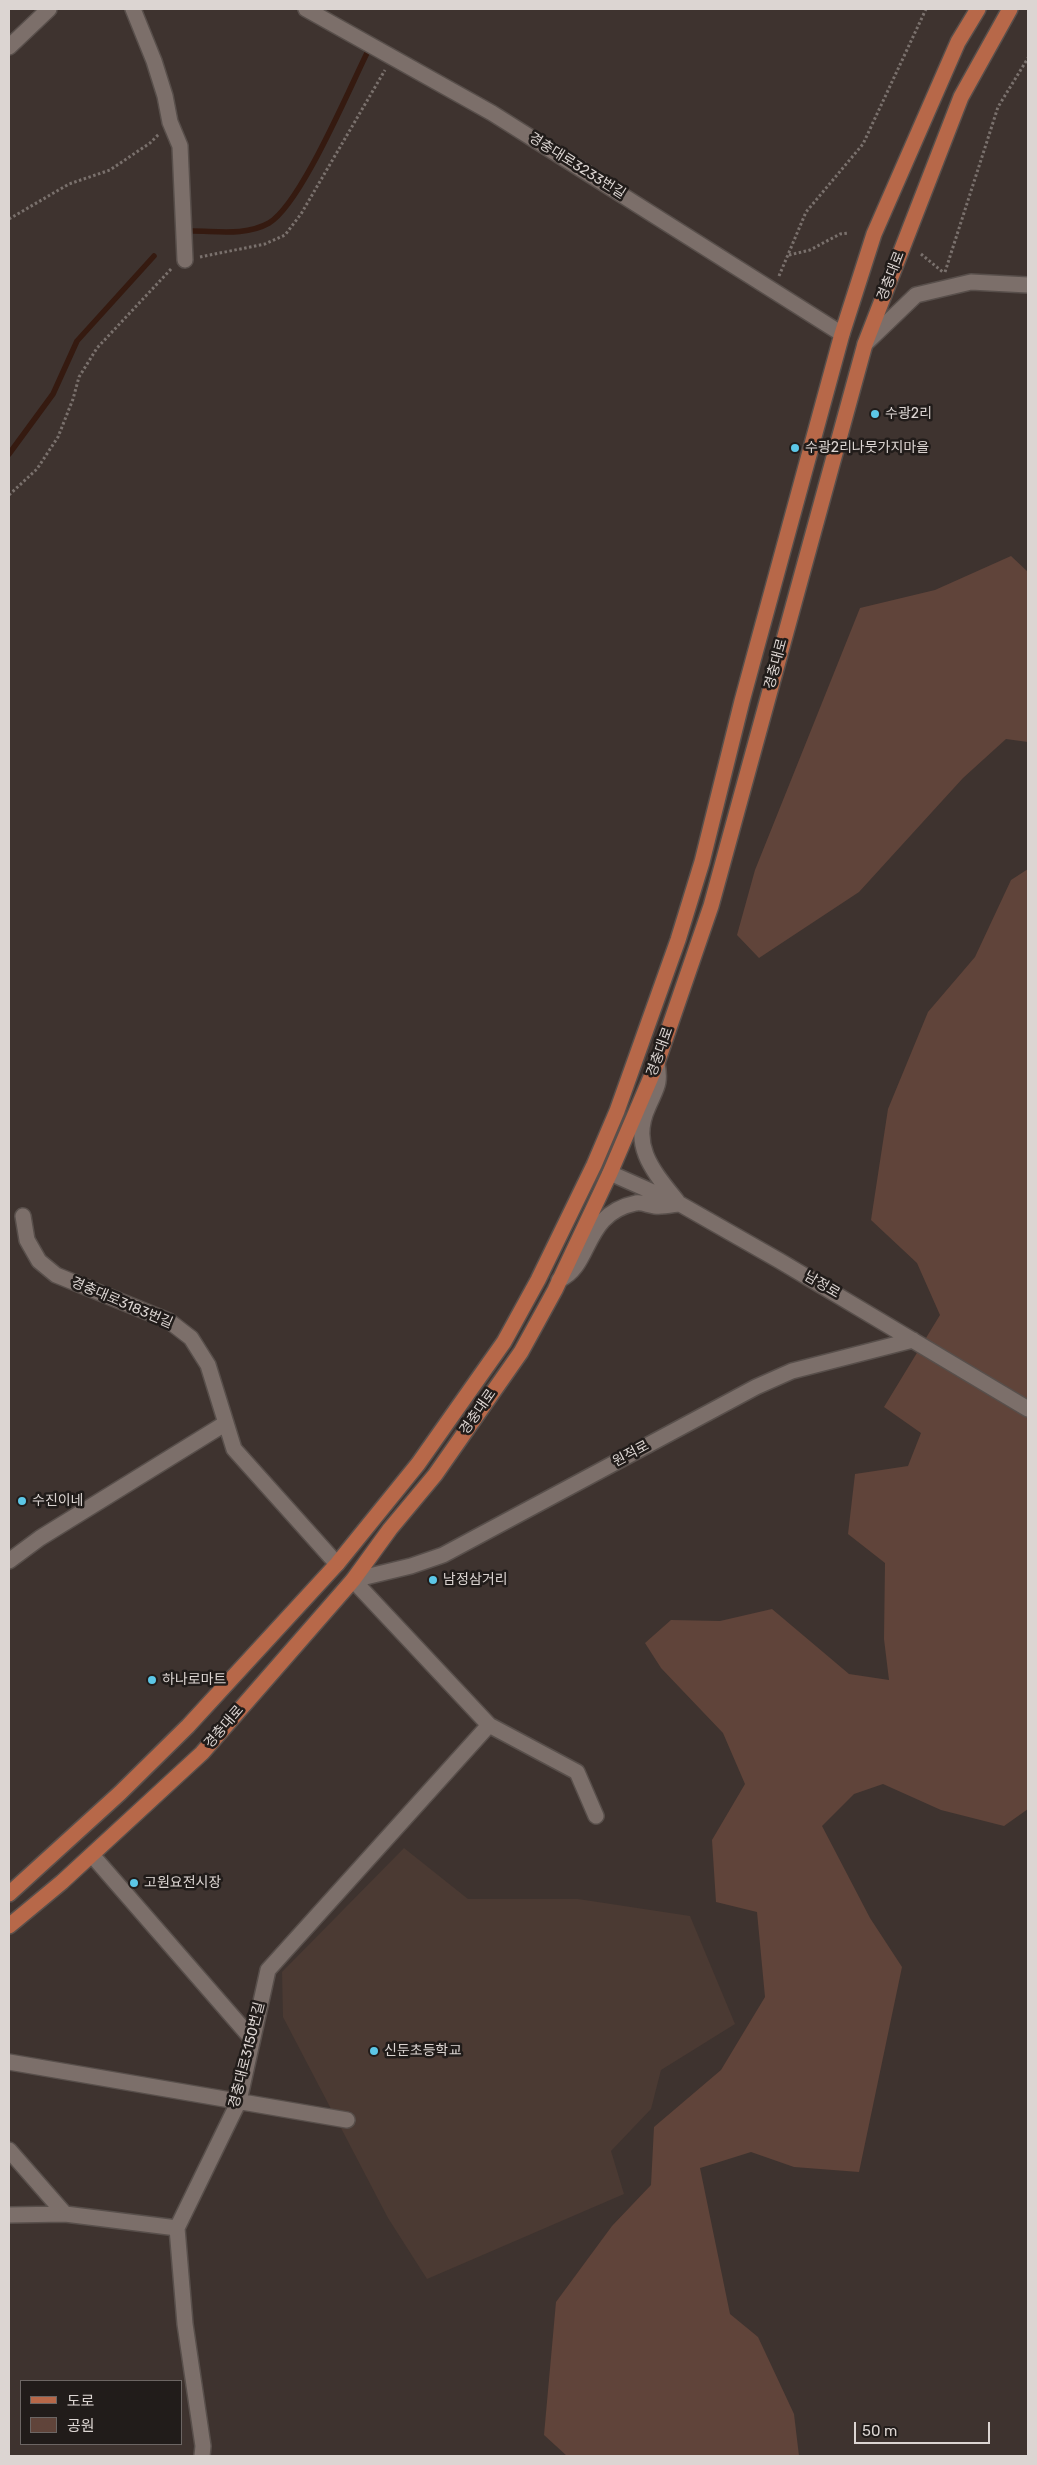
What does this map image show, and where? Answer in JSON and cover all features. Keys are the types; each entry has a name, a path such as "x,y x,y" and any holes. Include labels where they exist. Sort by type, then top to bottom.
{"main road":[{"name":"경충대로","path":"9,1894 120,1793 188,1726 337,1564 418,1464 504,1342 538,1280 594,1165 617,1111 646,1032 702,862 742,701 842,334 874,234 958,42 978,9"},
{"name":"경충대로","path":"9,1926 92,1855 202,1753 353,1580 390,1528 435,1474 520,1352 560,1280 610,1173 657,1063 714,897 865,344 960,97 1010,9"},
{"path":"842,334 865,344"},
{"path":"594,1165 610,1173"},
{"path":"337,1564 353,1580"}],"street":[{"path":"9,47 49,9"},
{"path":"133,9 154,61 165,96 170,122 180,146 185,260"},
{"name":"경충대로3233번길","path":"306,9 492,113 842,334"},
{"path":"865,344 916,295 944,280 1028,285"},
{"path":"657,1063 660,1080 645,1112 640,1133 642,1149 658,1177 680,1204"},
{"name":"남정로","path":"610,1173 680,1204 913,1340 1022,1401 1028,1409"},
{"path":"560,1280 570,1275 601,1220 617,1210 637,1202 656,1206 680,1204"},
{"name":"경충대로3183번길","path":"22,1216 27,1240 38,1261 56,1275 169,1321 191,1338 208,1365 234,1449 337,1564"},
{"name":"원적로","path":"353,1580 411,1566 443,1555 765,1383 792,1372 834,1359 913,1340"},
{"path":"9,1561 40,1538 226,1422"},
{"path":"353,1580 489,1725 577,1772 596,1816"},
{"name":"경충대로3150번길","path":"177,2228 239,2101 268,1970 489,1725"},
{"path":"92,1855 252,2039"},
{"path":"9,2062 346,2120"},
{"path":"9,2150 65,2214"},
{"path":"9,2216 65,2214 177,2228 185,2324 203,2446 202,2456"}],"path":[{"path":"772,290 806,212 862,144 926,9"},
{"path":"9,495 37,469 58,437 73,400 79,377 97,348 178,261 265,244 285,235 302,214 393,57"},
{"path":"944,280 998,107 1028,58"},
{"path":"9,219 69,184 110,170 150,143 170,122"},
{"path":"788,255 810,250 840,234 848,233"},
{"path":"921,254 944,280"}],"shaded area":[{"name":"신둔초등학교","path":"404,1848 468,1899 578,1899 690,1916 735,2024 661,2070 651,2109 611,2151 624,2194 427,2279 388,2218 283,2017 282,1972"}],"green space":[{"path":"1011,556 1028,572 1028,742 1006,739 963,778 859,892 759,958 737,935 755,870 860,608 935,590"},
{"path":"1028,869 1028,1809 1004,1826 941,1810 883,1784 854,1794 822,1826 870,1918 902,1967 859,2172 794,2167 751,2152 700,2168 730,2314 758,2337 794,2414 799,2456 567,2456 544,2435 556,2302 612,2226 651,2185 654,2127 721,2070 765,1997 757,1912 716,1902 712,1840 745,1784 723,1733 661,1668 645,1643 671,1620 720,1621 772,1609 849,1674 889,1680 884,1639 885,1563 848,1534 855,1474 908,1466 921,1433 884,1407 940,1315 917,1263 871,1220 888,1109 928,1012 975,957 1011,880"}],"waterway":[{"path":"193,231 231,232 251,230 269,223 282,212 323,144 368,51"},
{"path":"9,454 53,394 77,341 154,256"}],"place":[{"name":"수광2리","path":"875,414"},
{"name":"수광2리나뭇가지마을","path":"795,448"},
{"name":"수진이네","path":"22,1501"},
{"name":"남정삼거리","path":"433,1580"},
{"name":"하나로마트","path":"152,1680"},
{"name":"고원요전시장","path":"134,1883"},
{"name":"신둔초등학교","path":"374,2051"}]}
